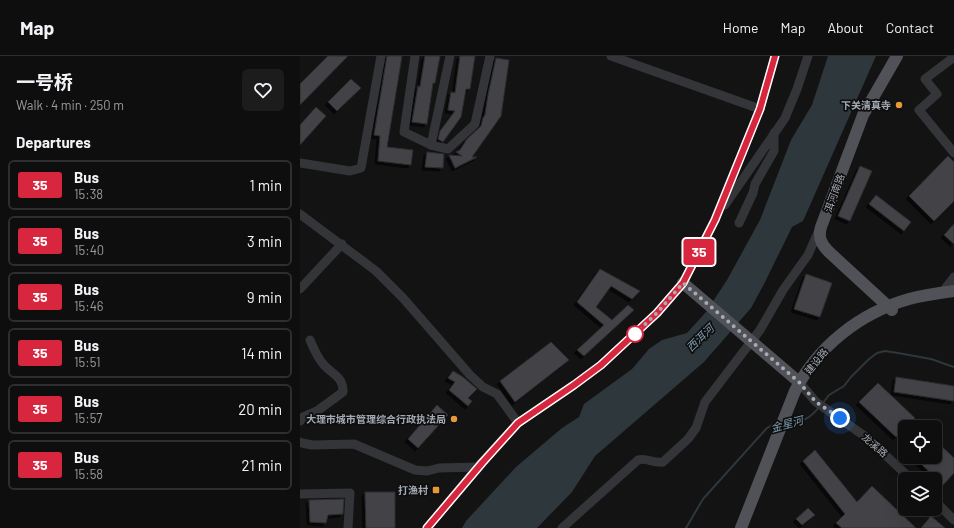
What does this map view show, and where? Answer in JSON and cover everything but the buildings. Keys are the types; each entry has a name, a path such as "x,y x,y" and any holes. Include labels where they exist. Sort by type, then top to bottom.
{"main road":[{"name":"洱河南路","path":"820,227 863,115 897,56"},
{"path":"820,227 820,236 825,247 890,309"},
{"path":"683,283 801,385"},
{"name":"建设路","path":"741,528 801,385 819,355 839,335 860,320 914,298 954,291"},
{"name":"建设路","path":"890,309 954,296"},
{"name":"建设路","path":"748,528 780,435"}],"street":[{"path":"300,163 350,171 361,168 381,56"},
{"path":"414,56 404,132 431,144 448,149 475,124 490,56"},
{"path":"431,144 450,56"},
{"path":"611,56 760,109"},
{"path":"427,528 478,467 518,423 601,365 657,313 683,283 715,220 760,109 775,56"},
{"path":"715,220 785,118 808,56"},
{"path":"954,57 925,79 937,94 919,110 954,153"},
{"path":"739,223 756,184 774,151 774,133"},
{"path":"300,214 376,271 403,298 470,375 483,387 496,394 518,423"},
{"path":"562,528 638,460 643,459 658,464 663,462 688,439 699,423 705,402 760,330 783,290 808,255 820,227"},
{"path":"300,289 342,244"},
{"path":"942,293 954,277"},
{"path":"300,421 303,417 317,411 342,392 342,384 335,374 324,366 316,355 310,340"},
{"name":"龙溪路","path":"801,385 816,402 866,437 904,472"},
{"path":"300,442 312,445 354,444 390,458 415,470 478,467"},
{"path":"300,494 350,493 348,528"},
{"path":"942,509 954,520"}],"water":[{"name":"西洱河","path":"828,56 876,56 803,221 792,227 751,308 704,362 595,456 572,492 537,528 462,528 466,521 516,467 562,428 579,417 584,404 632,369 649,349 662,340 687,333 706,312 727,280 760,220 791,140 812,105"}],"waterway":[{"name":"金星河","path":"822,404 829,395 844,386 851,377 877,353 885,351 898,353 931,359 954,367"},
{"name":"金星河","path":"787,423 805,419 812,415 819,407"},
{"name":"金星河","path":"686,528 703,499 767,428 777,424"}],"bus line":[{"name":"35","path":"427,528 518,423 601,365 657,313 683,283 715,220 760,109 775,56"}],"place":[{"name":"下关清真寺","path":"899,105"},
{"name":"大理市城市管理综合行政执法局","path":"454,419"},
{"name":"打渔村","path":"436,490"}],"route":[{"path":"635,334 657,313 683,283 799,382 816,402 840,418"}]}
